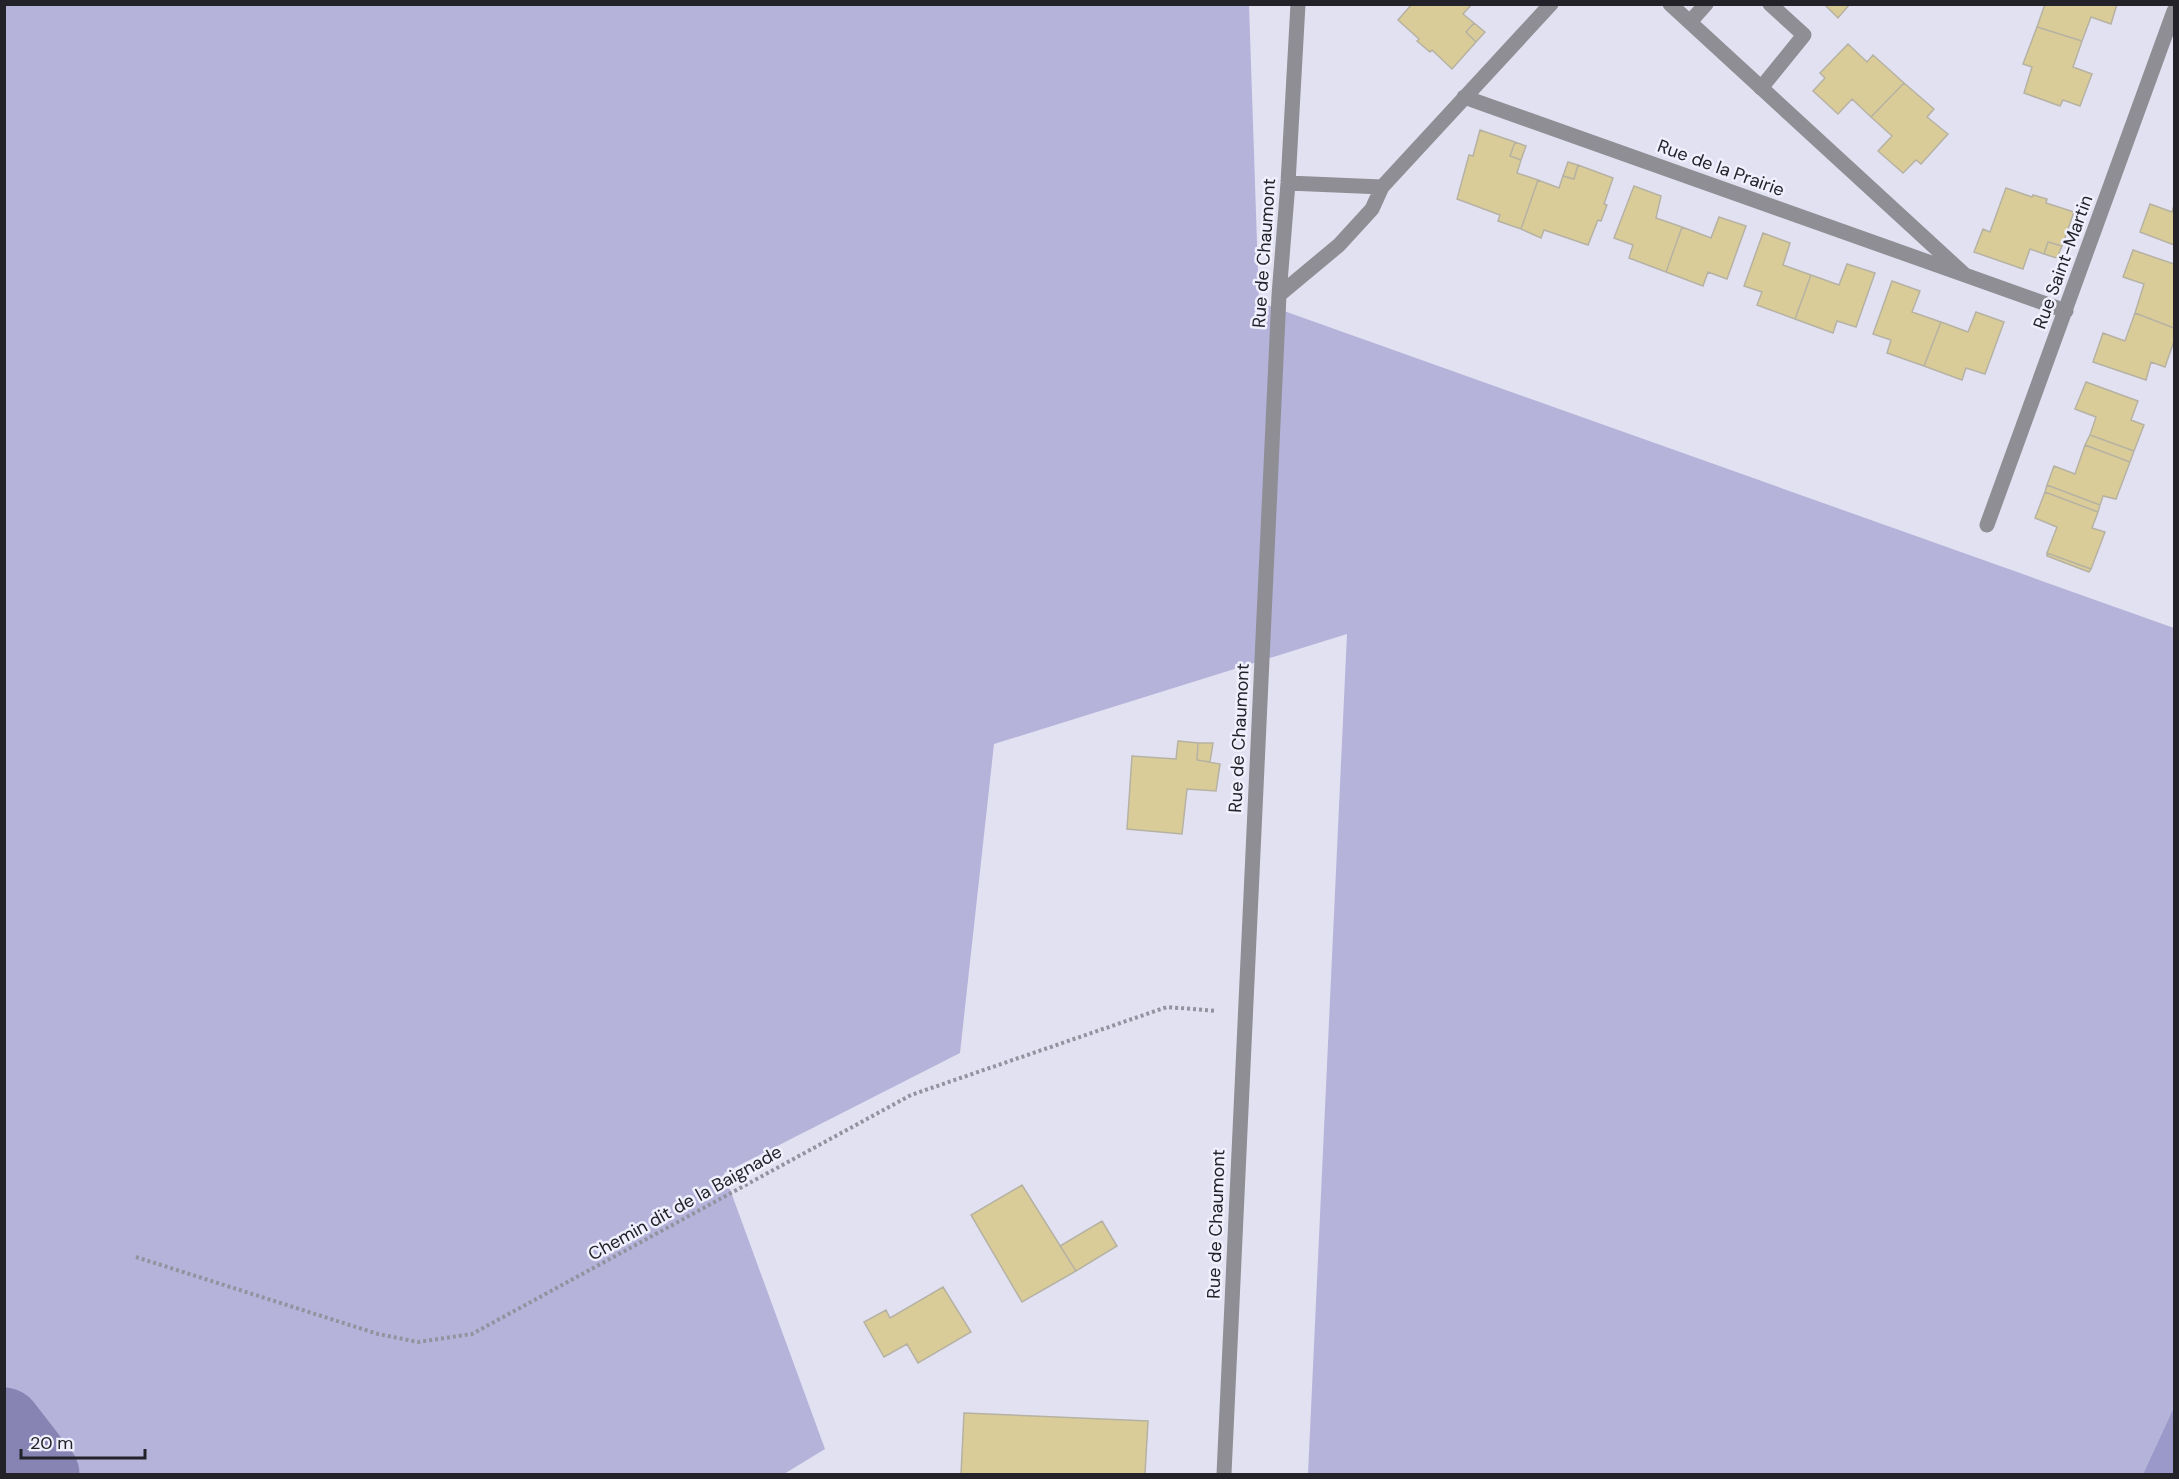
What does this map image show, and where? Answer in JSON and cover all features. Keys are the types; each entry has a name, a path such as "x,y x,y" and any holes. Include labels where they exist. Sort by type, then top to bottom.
{"street":[{"name":"Rue de Chaumont","path":"1224,1474 1244,1014 1277,380 1279,295 1298,4"},
{"path":"1279,295 1339,245 1372,209 1382,187 1551,4"},
{"name":"Rue de la Prairie","path":"1670,4 1965,275"},
{"path":"1690,22 1706,4"},
{"path":"1761,88 1804,35 1770,4"},
{"name":"Rue Saint-Martin","path":"1987,525 2175,11"},
{"name":"Rue de la Prairie","path":"1464,97 2066,311"},
{"path":"1288,183 1382,187"}],"path":[{"name":"Chemin dit de la Baignade","path":"136,1257 378,1334 418,1342 472,1334 911,1095 1167,1007 1244,1014"}],"shaded area":[{"path":"5,5 1249,5 1259,302 2174,628 2174,1407 2143,1474 1308,1474 1347,634 994,744 960,1053 724,1173 825,1449 784,1474 5,1474"},
{"path":"2174,1407 2174,1474 2143,1474"}],"building":[{"path":"1412,4 1472,4 1463,14 1474,23 1466,32 1476,42 1452,69 1432,50 1430,52 1417,41 1419,39 1398,20"},
{"path":"1824,4 1850,4 1838,18"},
{"path":"2045,4 2117,4 2111,24 2091,17 2082,41 2037,27"},
{"path":"1474,23 1485,32 1476,42 1466,32"},
{"path":"2037,27 2082,41 2073,67 2092,74 2080,106 2063,100 2060,106 2024,93 2032,67 2023,64"},
{"path":"1848,44 1867,62 1873,55 1904,83 1871,117 1852,99 1838,114 1813,91 1825,78 1820,73"},
{"path":"1904,83 1934,109 1927,117 1948,134 1921,164 1916,160 1903,173 1878,151 1892,136 1871,117"},
{"path":"1480,130 1515,142 1510,156 1521,160 1517,173 1538,180 1521,229 1498,221 1500,215 1457,199 1469,155 1473,156"},
{"path":"1515,142 1526,146 1521,160 1510,156"},
{"path":"1568,162 1578,165 1574,179 1563,176"},
{"path":"1578,165 1613,178 1604,204 1607,205 1588,245 1544,230 1541,238 1521,229 1538,180 1559,188 1563,176 1574,179"},
{"path":"1634,186 1661,196 1656,218 1682,227 1666,272 1629,258 1633,245 1614,238"},
{"path":"2006,188 2032,197 2033,195 2047,199 2046,203 2074,212 2062,246 2048,242 2044,254 2030,249 2023,269 1974,252 1983,229 1990,232"},
{"path":"2150,204 2172,212 2174,205 2174,245 2140,232"},
{"path":"1719,217 1746,226 1727,279 1708,272 1703,286 1666,272 1682,227 1711,238"},
{"path":"1763,233 1790,243 1783,265 1811,275 1795,319 1757,305 1762,292 1744,286"},
{"path":"2048,242 2062,246 2057,258 2044,254"},
{"path":"2133,250 2174,264 2174,328 2135,313 2144,284 2123,277"},
{"path":"1847,264 1875,273 1856,327 1837,321 1833,333 1795,319 1811,275 1839,285"},
{"path":"1892,281 1920,291 1912,312 1941,322 1924,366 1887,353 1891,340 1873,334"},
{"path":"1976,312 2004,322 1985,374 1966,368 1962,380 1924,366 1941,322 1968,332"},
{"path":"2135,313 2174,328 2174,341 2165,367 2151,362 2146,380 2093,362 2103,333 2125,341"},
{"path":"2086,382 2138,401 2131,420 2144,425 2134,451 2090,435 2096,417 2075,409"},
{"path":"2090,435 2134,451 2130,462 2085,445"},
{"path":"2085,445 2130,462 2116,499 2103,496 2100,505 2047,485 2054,466 2075,474"},
{"path":"2047,485 2100,505 2098,512 2045,492"},
{"path":"2045,492 2098,512 2092,528 2105,532 2091,569 2047,553 2057,527 2035,518"},
{"path":"2047,553 2091,569 2089,572 2047,556"},
{"path":"1178,741 1198,743 1197,760 1220,764 1216,791 1187,789 1182,834 1127,829 1132,756 1176,759"},
{"path":"1198,743 1213,743 1210,762 1197,760"},
{"path":"1022,1185 1076,1271 1022,1302 971,1215"},
{"path":"1102,1221 1117,1246 1076,1271 1060,1246"},
{"path":"943,1287 971,1332 918,1363 907,1344 884,1357 864,1322 886,1310 890,1318"},
{"path":"964,1413 1148,1421 1145,1474 961,1474"}],"waterway":[{"path":"4,1425 42,1474"}]}
